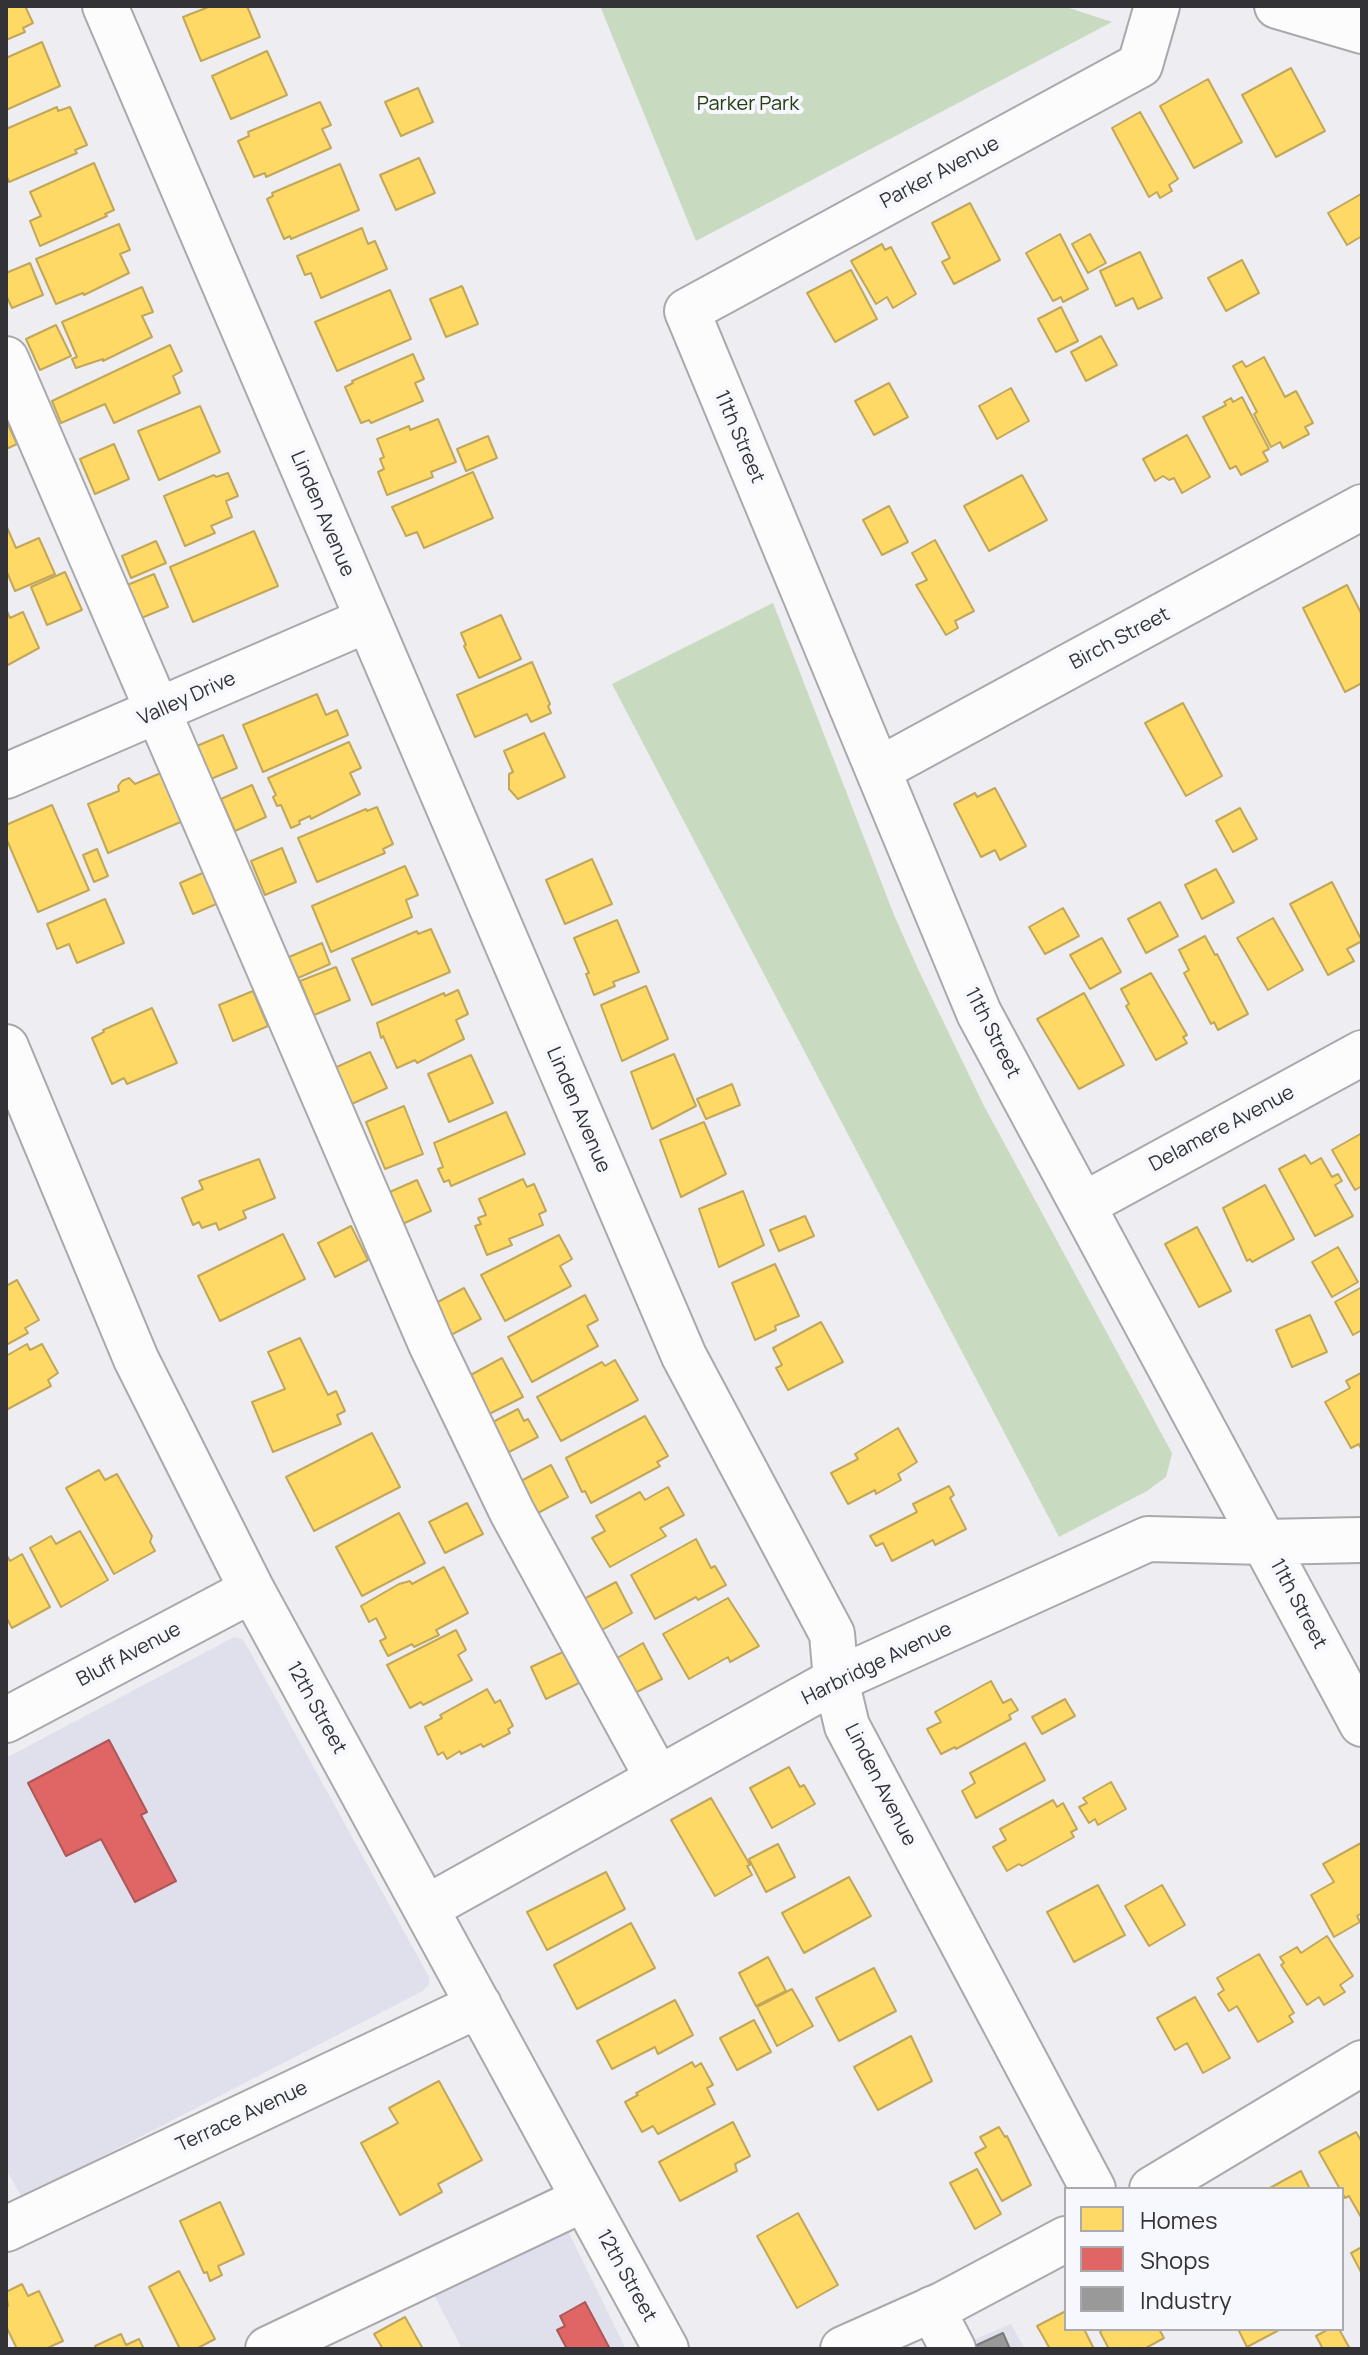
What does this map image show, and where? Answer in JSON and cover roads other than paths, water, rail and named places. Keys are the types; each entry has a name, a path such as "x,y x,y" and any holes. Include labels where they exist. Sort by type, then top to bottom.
{"street":[{"name":"Linden Avenue","path":"105,6 684,1356 832,1634 836,1680 847,1726 1092,2187"},
{"name":"Parker Avenue","path":"687,311 1140,65 1157,6"},
{"path":"1277,6 1362,31"},
{"name":"11th Street","path":"687,311 979,1013 1362,1724"},
{"path":"6,359 431,1344 512,1512 658,1779"},
{"name":"Birch Street","path":"878,770 1362,507"},
{"name":"Valley Drive","path":"6,776 367,620"},
{"name":"12th Street","path":"6,1047 136,1359 252,1590 666,2349"},
{"name":"Delamere Avenue","path":"1083,1205 1362,1053"},
{"name":"Harbridge Avenue","path":"426,1908 836,1680 1148,1539 1264,1542 1362,1540"},
{"name":"Bluff Avenue","path":"6,1720 252,1590"},
{"name":"Terrace Avenue","path":"6,2229 479,2005"},
{"path":"1155,2187 1362,2063"},
{"path":"268,2349 584,2199"},
{"path":"843,2349 932,2309 1064,2240"},
{"path":"932,2309 953,2349"}],"park label":[{"name":"Parker Park","path":"748,104"}]}
